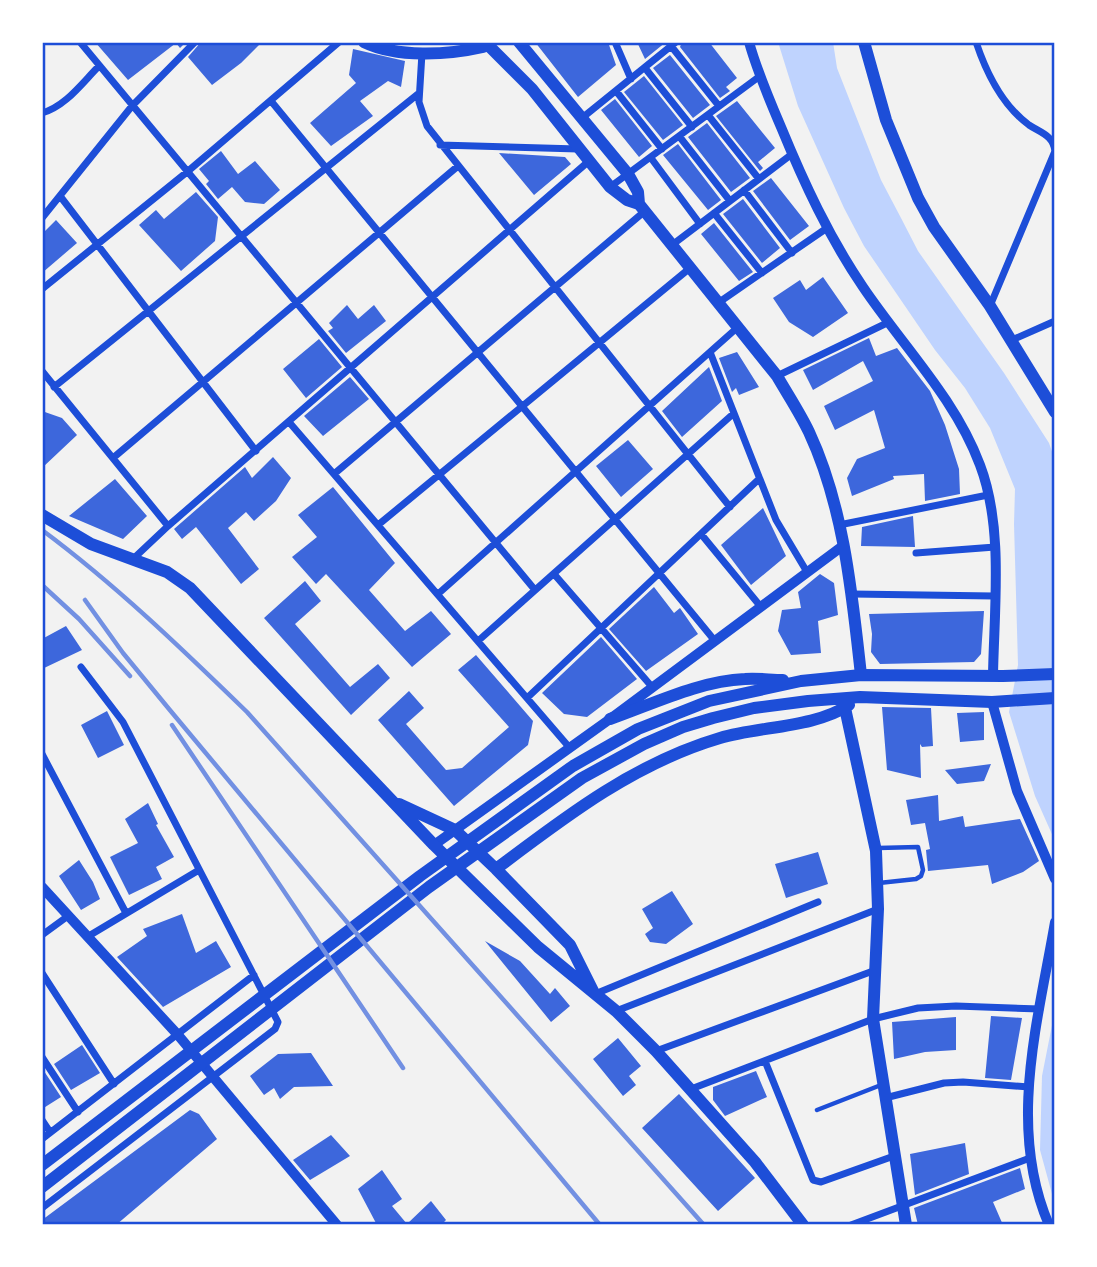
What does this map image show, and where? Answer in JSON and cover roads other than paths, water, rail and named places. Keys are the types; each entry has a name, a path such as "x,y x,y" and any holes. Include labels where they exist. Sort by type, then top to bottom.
{"main road":[{"path":"364,42 378,48 422,53 454,53 487,45 532,89 610,187 642,208 777,376 810,434 839,525 852,594 861,675"},
{"path":"519,42 628,174 638,192 642,208"},
{"path":"864,42 886,120 918,198 934,227 1012,340 1055,412"},
{"path":"42,515 91,544 167,572 190,589 434,845 538,947 615,1011 656,1051 755,1162 803,1225"},
{"path":"42,1166 420,876 573,766 638,729 709,701 801,681 861,675 1055,674"},
{"path":"610,719 710,685 743,679 801,681"},
{"path":"496,869 589,801 629,776 675,754 721,738 816,719 845,708 860,697"},
{"path":"42,1187 429,887 582,778 621,755 683,727 754,708 860,697 998,701 1055,698"},
{"path":"845,708 876,848 878,909 873,971 873,1019 906,1225"},
{"path":"392,801 456,830 570,944 595,994"}],"street":[{"path":"80,42 535,590"},
{"path":"42,218 132,106 195,42"},
{"path":"42,289 187,172 339,42"},
{"path":"615,42 631,79"},
{"path":"749,42 792,154 827,228 864,289 956,418 980,465 988,495 995,547 994,596 998,676"},
{"path":"976,42 1002,96 1030,125 1051,137 1055,151 990,306"},
{"path":"582,118 674,44 719,106"},
{"path":"422,53 418,94 423,118 440,145 730,507"},
{"path":"42,113 63,103 99,66"},
{"path":"645,68 692,127"},
{"path":"610,187 760,76"},
{"path":"616,91 662,149"},
{"path":"54,387 418,94"},
{"path":"271,101 715,641"},
{"path":"708,115 759,179"},
{"path":"679,136 730,201"},
{"path":"440,145 579,149"},
{"path":"672,245 792,154"},
{"path":"651,158 700,224"},
{"path":"133,559 589,161"},
{"path":"113,458 458,166"},
{"path":"744,190 792,253"},
{"path":"60,196 256,450"},
{"path":"334,474 555,286 642,208"},
{"path":"714,213 762,273"},
{"path":"718,303 827,228"},
{"path":"378,525 690,268"},
{"path":"1012,340 1055,321"},
{"path":"777,376 889,322"},
{"path":"438,594 738,327"},
{"path":"710,352 776,520 807,572"},
{"path":"42,372 168,526"},
{"path":"478,641 733,414"},
{"path":"289,422 569,747"},
{"path":"527,698 759,479"},
{"path":"839,525 988,495"},
{"path":"701,534 761,607"},
{"path":"434,845 653,688 844,545"},
{"path":"916,553 995,547"},
{"path":"554,573 653,688"},
{"path":"852,594 994,596"},
{"path":"42,1208 275,1029 277,1018 123,722 81,667"},
{"path":"998,701 1008,767 1055,879"},
{"path":"42,754 126,913"},
{"path":"87,936 199,870"},
{"path":"42,887 178,1035 337,1225"},
{"path":"595,994 818,902"},
{"path":"615,1011 878,909"},
{"path":"42,935 68,916"},
{"path":"1049,1225 1039,1199 1030,1158 1027,1112 1040,1009 1055,922"},
{"path":"656,1051 873,971"},
{"path":"42,973 114,1084"},
{"path":"42,1139 254,975"},
{"path":"691,1089 873,1019 918,1008 956,1006 1040,1009"},
{"path":"42,1056 78,1112"},
{"path":"765,1061 815,1182 894,1156"},
{"path":"886,1098 944,1083 1029,1087"},
{"path":"42,1120 50,1132"},
{"path":"851,1225 1030,1158"}],"lane":[{"path":"876,848 920,848 923,870 921,876 916,879 878,883"},
{"path":"817,1110 883,1084"}],"water":[{"path":"778,42 833,42 837,68 881,180 918,251 1004,373 1049,443 1055,460 1055,841 1035,796 1009,712 1018,665 1015,489 990,428 965,388 935,350 864,246 798,106"},
{"path":"1055,1010 1055,1205 1040,1150 1042,1076"}],"railway":[{"path":"42,530 122,595 247,712 704,1225"},
{"path":"42,585 79,619 130,676"},
{"path":"85,600 123,653 169,709 600,1225"},
{"path":"172,725 403,1068"}]}
